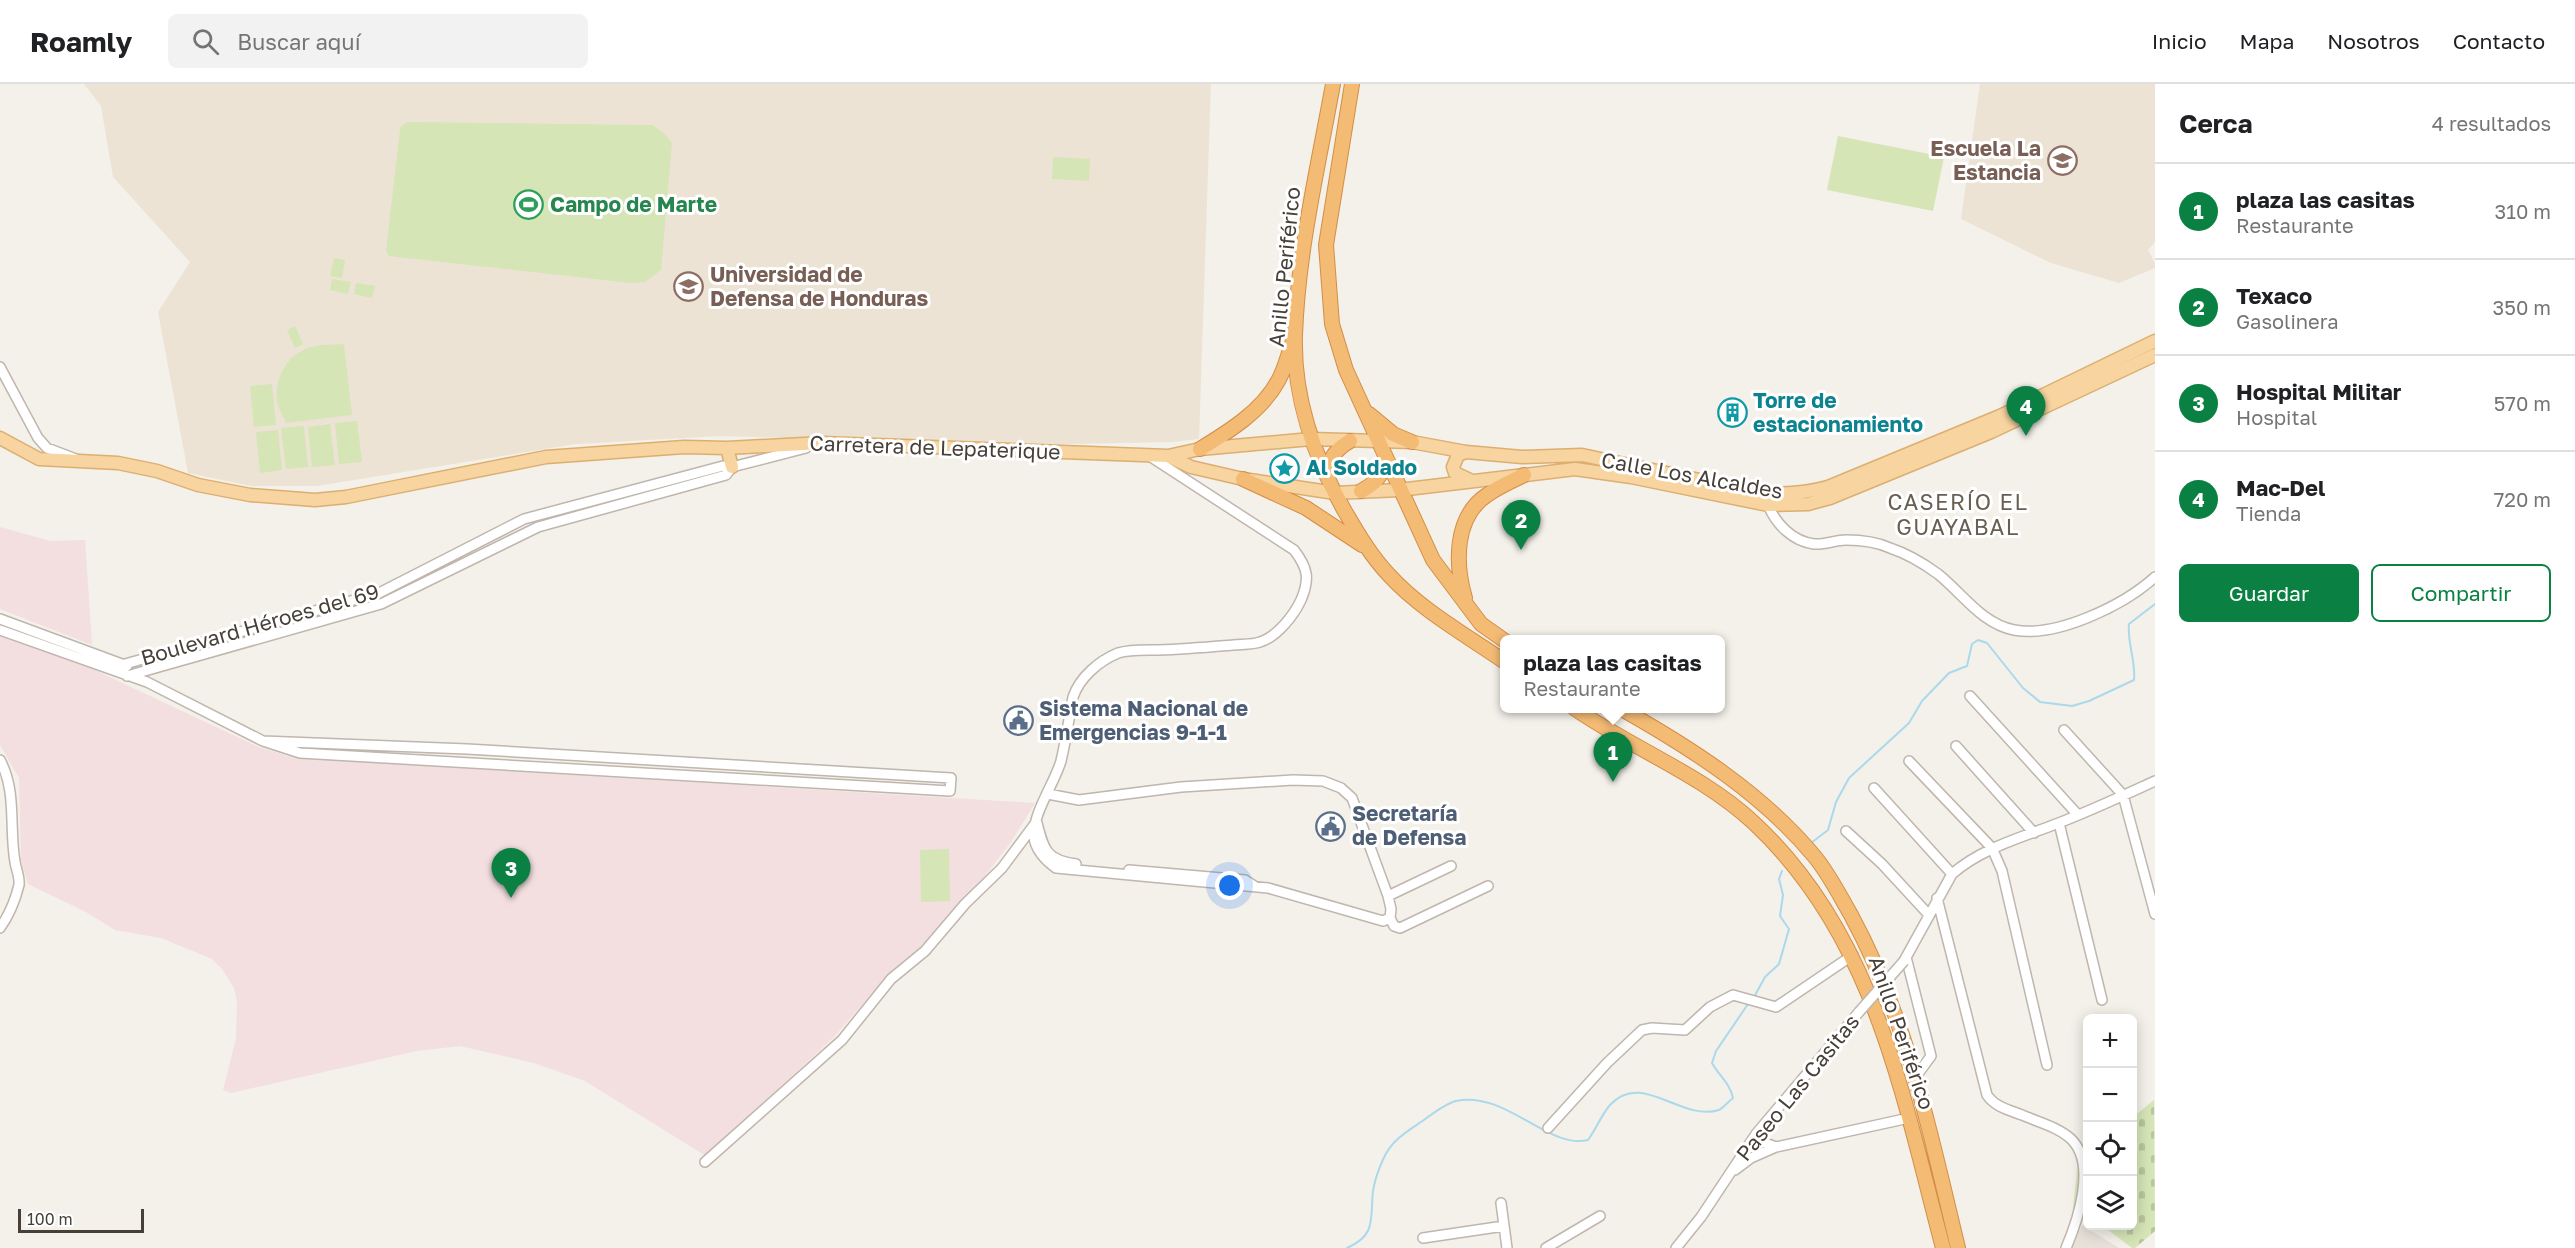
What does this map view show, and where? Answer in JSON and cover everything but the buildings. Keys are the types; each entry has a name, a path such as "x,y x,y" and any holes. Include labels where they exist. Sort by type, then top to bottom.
{"highway":[{"name":"Anillo Periférico","path":"1332,84 1305,247 1295,336 1300,391 1311,439 1335,493 1366,549 1417,601 1500,659"},
{"name":"Anillo Periférico","path":"1352,84 1326,245 1332,324 1346,369 1432,560 1481,624 1500,637"},
{"path":"1200,449 1226,433 1256,409 1278,382 1295,336"},
{"path":"1360,401 1384,428 1412,442"},
{"path":"1326,472 1330,459 1338,448 1350,441"},
{"path":"1361,492 1374,484 1383,473 1386,460"},
{"path":"1468,608 1458,576 1458,547 1465,522 1474,506 1486,495 1524,475"},
{"path":"1244,479 1306,508 1366,549"},
{"name":"Anillo Periférico","path":"1582,713 1714,792 1753,822 1802,873 1853,955 1876,1009 1909,1118 1943,1248"},
{"name":"Anillo Periférico","path":"1628,713 1685,747 1767,806 1816,858 1840,896 1876,965 1917,1075 1958,1248"}],"main road":[{"name":"Calle Los Alcaldes","path":"1378,441 1412,442 1466,452 1522,457 1582,455 1766,494 1806,493 1828,487 2000,416 2155,341"},
{"name":"Calle Los Alcaldes","path":"1399,490 1584,469 1768,505 1808,504 1830,498 1991,432 2155,355"},
{"name":"Carretera de Lepaterique","path":"0,438 39,459 118,463 157,471 198,485 250,495 315,500 346,497 546,457 684,447 727,448 822,443 1168,456 1200,449 1311,439 1378,441"},
{"path":"727,448 732,467"},
{"path":"1466,452 1458,455 1453,467 1455,473 1475,482"},
{"name":"Carretera de Lepaterique","path":"1168,456 1191,467 1244,479 1335,493 1399,490"}],"street":[{"path":"0,367 38,438 47,448 81,461"},
{"name":"Boulevard Héroes del 69","path":"115,670 124,664 379,593 524,519 723,466 732,467 822,443"},
{"path":"1148,455 1294,550 1303,562 1308,576 1306,588 1290,617 1262,642 1191,649 1130,651 1119,653 1097,665 1077,686 1060,762 1037,820 1034,835 1038,848 1047,862 1056,868 1268,888 1383,921 1390,918"},
{"name":"Boulevard Héroes del 69","path":"127,676 137,671 381,604 538,527 726,475 732,467"},
{"path":"1768,505 1781,528 1806,542 1816,544 1845,540 1874,543 1916,558 1987,617 2015,630 2061,627 2125,600 2138,593 2155,577"},
{"name":"Boulevard Héroes del 69","path":"0,619 124,664 137,671 147,682"},
{"name":"Boulevard Héroes del 69","path":"0,630 147,682 263,741 300,753 950,791 951,778 467,749 263,741"},
{"path":"1970,696 2078,815"},
{"path":"2064,730 2123,795 2155,914"},
{"path":"1956,746 2034,833"},
{"path":"0,760 6,772 12,813 14,861 20,882 10,913 0,928"},
{"path":"1909,761 1992,848 2006,883 2047,1065"},
{"path":"1048,794 1079,800 1228,783 1323,781 1341,788 1352,798 1388,896 1391,909 1390,918 1394,926 1400,928 1488,886"},
{"name":"Paseo Las Casitas","path":"1676,1248 1701,1217 1756,1134 1905,959 1952,874 1992,848 2059,823 2155,781"},
{"path":"1874,788 1952,874"},
{"path":"705,1162 842,1040 891,979 925,951 965,904 1002,868 1037,820"},
{"path":"2059,823 2102,1000"},
{"path":"1846,831 1882,864 1929,915"},
{"path":"1388,896 1451,866"},
{"path":"1938,898 1987,1095 1996,1104 2061,1132 2079,1149 2083,1160 2082,1193 2077,1224 2066,1248"},
{"path":"1548,1128 1606,1063 1642,1030 1652,1028 1685,1030 1719,1001 1733,995 1740,995 1776,1007 1853,955"},
{"path":"1905,959 1931,1056 1917,1075"},
{"path":"1726,1177 1750,1158 1776,1147 1909,1118"},
{"path":"1756,1134 1762,1142 1776,1147"},
{"path":"1501,1203 1507,1248"},
{"path":"1546,1248 1600,1216"},
{"path":"1424,1238 1504,1226"}],"shaded area":[{"name":"Universidad de Defensa de Honduras","path":"84,84 1211,84 1199,439 1172,442 1015,445 719,436 576,444 317,486 251,486 188,473 158,312 190,262 113,177 101,106"},
{"name":"Escuela La Estancia","path":"1980,84 2155,84 2155,242 2148,250 2155,263 2155,268 2119,283 2051,263 1961,219"},
{"path":"0,527 50,541 85,540 92,645 0,609"},
{"path":"0,635 67,657 261,748 296,758 1035,803 1011,842 981,881 920,949 886,977 835,1036 706,1156 585,1081 534,1063 460,1046 417,1051 231,1093 223,1090 236,1038 237,1002 234,988 222,969 212,959 161,938 115,930 86,912 28,884 21,861 19,778 0,745"},
{"path":"2082,1225 2083,1230 2090,1230 2119,1248 2072,1248"}],"green space":[{"name":"Campo de Marte","path":"408,122 653,125 672,143 661,270 645,282 631,283 389,256 386,251 400,130 401,126"},
{"path":"1838,136 1944,157 1933,211 1827,190"},
{"path":"1053,157 1090,159 1089,181 1052,179"},
{"path":"334,258 345,260 342,278 330,276"},
{"path":"332,279 351,282 348,294 330,290"},
{"path":"356,283 375,286 372,298 354,294"},
{"path":"295,326 303,344 295,348 287,330"},
{"path":"344,344 352,415 286,423 278,404 277,392 281,374 291,359 307,348"},
{"path":"272,384 276,425 254,427 250,386"},
{"path":"357,421 362,462 339,464 335,423"},
{"path":"330,424 335,465 312,467 308,427"},
{"path":"304,426 308,467 286,469 281,428"},
{"path":"278,430 282,470 260,473 256,432"},
{"path":"949,849 950,901 921,902 920,850"},
{"path":"2154,1100 2155,1231 2132,1248 2108,1230 2137,1230 2137,1114"},
{"path":"2083,1155 2083,1210 2073,1209 2078,1159"}],"waterway":[{"path":"1811,843 1828,830 1836,802 1849,778 1909,723 1922,701 1949,673 1967,666 1972,644 1978,640 1987,643 2023,688 2040,702 2072,706 2089,701 2134,680 2129,624 2155,604"},
{"path":"1754,997 1765,977 1779,964 1789,929 1780,916 1783,895 1779,879 1782,871"},
{"path":"1347,1248 1357,1243 1368,1231 1373,1191 1389,1149 1406,1132 1451,1102 1474,1100 1492,1104 1558,1137 1573,1141 1588,1140 1610,1105 1622,1096 1635,1093 1649,1094 1690,1109 1705,1112 1719,1110 1733,1098 1727,1084 1712,1063 1716,1051 1748,1004"}],"place":[{"name":"Escuela La Estancia","path":"2062,161"},
{"name":"Campo de Marte","path":"529,205"},
{"name":"Universidad de Defensa de Honduras","path":"689,287"},
{"name":"Torre de estacionamiento","path":"1732,413"},
{"name":"Mac-Del","path":"2026,436"},
{"name":"Al Soldado","path":"1285,468"},
{"name":"Texaco","path":"1521,550"},
{"name":"Sistema Nacional de Emergencias 9-1-1","path":"1018,721"},
{"name":"plaza las casitas","path":"1613,782"},
{"name":"Secretaría de Defensa","path":"1331,826"},
{"name":"Hospital Militar","path":"511,898"}],"district":[{"name":"CASERÍO EL GUAYABAL","path":"1958,515"}]}
